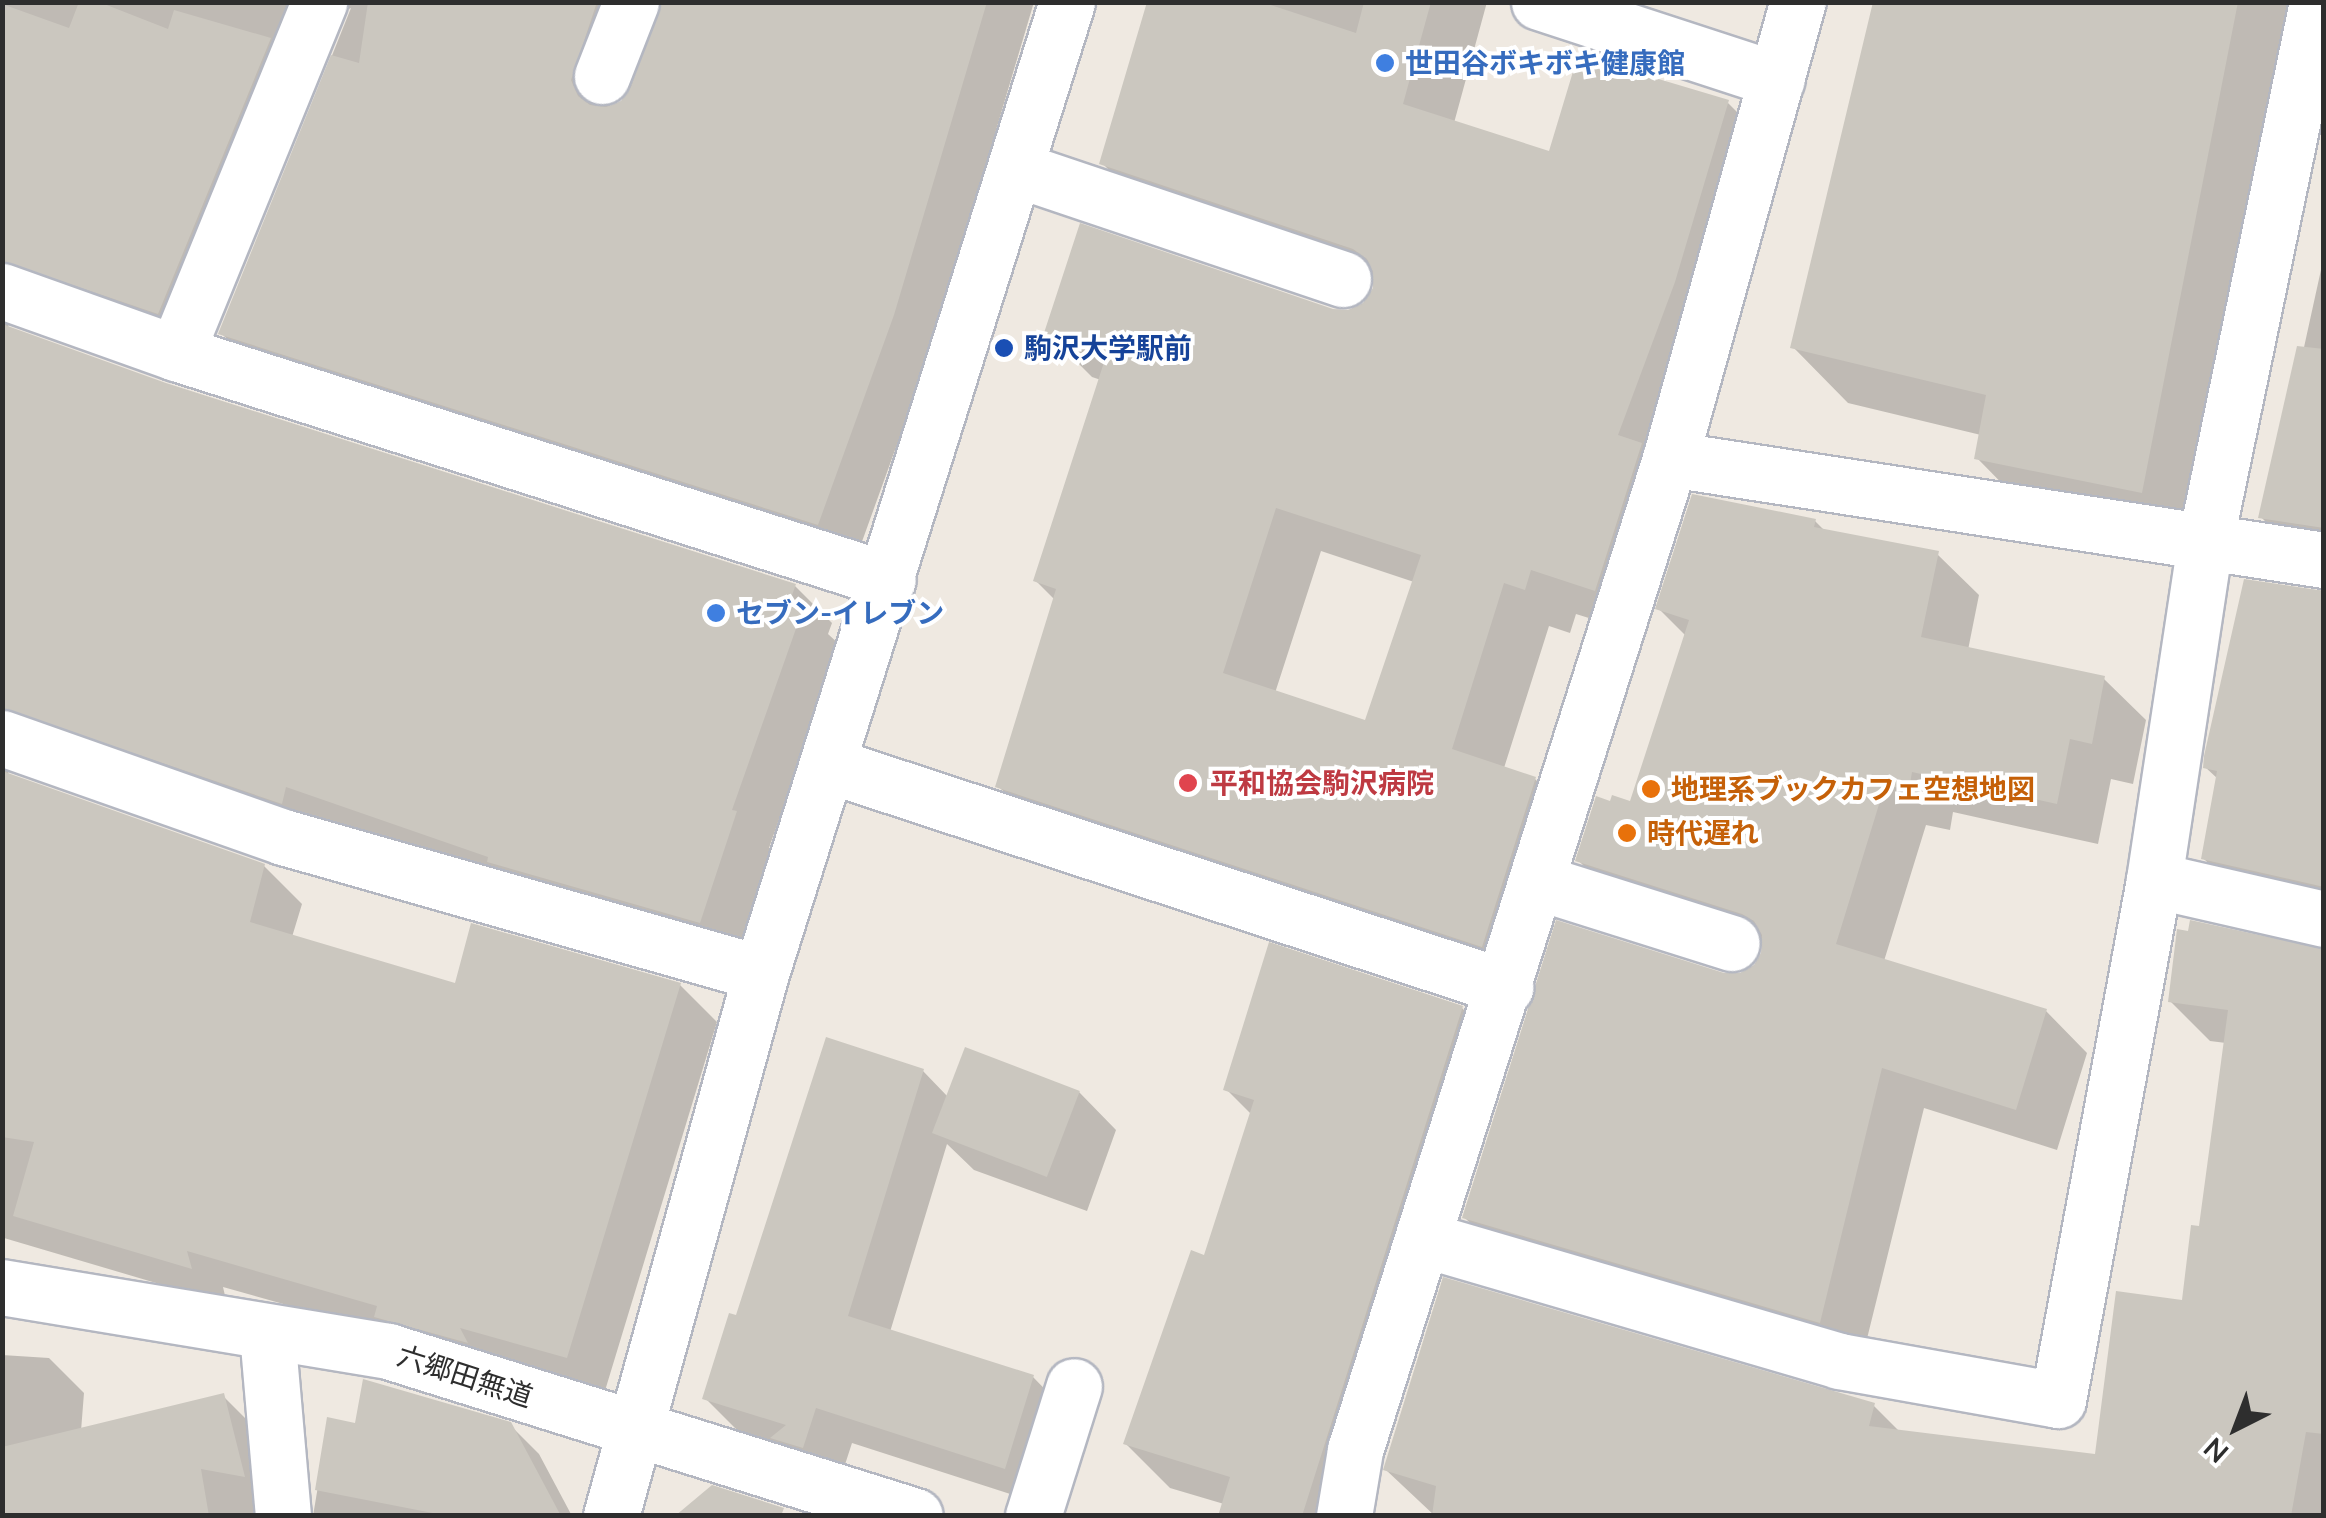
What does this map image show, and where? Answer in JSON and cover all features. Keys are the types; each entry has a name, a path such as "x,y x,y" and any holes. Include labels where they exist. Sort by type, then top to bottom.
{"street":[{"path":"602,76 631,2"},
{"path":"611,1516 761,973 888,580 1067,2"},
{"path":"1539,2 1777,80"},
{"path":"1344,1516 1355,1450 1506,987 1670,458 1798,2"},
{"path":"1423,1240 1839,1361 2058,1400 2154,880 2205,543 2317,2"},
{"path":"176,353 305,5"},
{"path":"1016,169 1343,279"},
{"path":"2,291 176,353 888,580"},
{"path":"1670,458 2324,560"},
{"path":"2,738 283,837 761,973"},
{"path":"829,765 1506,987"},
{"path":"2154,880 2324,920"},
{"path":"1538,882 1732,943"},
{"name":"六郷田無道","path":"2,1288 388,1351 915,1516"},
{"path":"266,1333 283,1516"},
{"path":"1032,1516 1074,1386"}],"building":[{"path":"79,2 99,2 168,29 174,10 271,38 158,314 2,261 2,4 69,28"},
{"path":"368,2 597,2 571,80 578,96 590,105 606,107 621,101 631,87 661,2 987,2 894,315 818,525 218,334 331,55 359,63"},
{"path":"1147,2 1262,2 1356,33 1364,2 1431,2 1403,104 1549,151 1578,55 1729,100 1675,282 1618,435 1642,443 1595,591 1531,570 1525,590 1504,583 1452,749 1536,777 1482,947 995,787 1056,589 1033,581 1107,353 1044,333 1080,223 1333,309 1348,310 1363,303 1373,288 1373,272 1367,259 1353,249 1099,164","holes":["1276,508 1421,555 1365,720 1223,673"]},
{"path":"1873,2 2238,2 2142,493 1974,459 1986,395 1790,348"},
{"path":"2,324 166,383 796,584 790,601 804,606 732,810 737,811 700,923 487,862 488,857 286,787 282,804 2,708"},
{"path":"2297,346 2324,349 2324,528 2258,518"},
{"path":"1692,494 1816,519 1814,527 1939,551 1921,637 2105,676 2092,744 2070,739 2057,804 1912,772 1909,790 1885,785 1836,944 2047,1009 2016,1110 1882,1068 1820,1323 1462,1218 1556,920 1724,973 1740,973 1754,965 1761,953 1762,935 1754,921 1742,914 1575,861 1596,796 1610,801 1612,795 1630,801 1689,620 1655,609"},
{"path":"2244,579 2324,591 2324,887 2201,859 2217,771 2203,768 2204,756"},
{"path":"2,771 265,864 250,922 455,983 471,923 681,983 567,1358 460,1328 468,1343 374,1317 377,1306 187,1251 192,1269 13,1216 34,1142 2,1137"},
{"path":"2190,920 2324,949 2324,1434 2306,1432 2291,1516 1432,1516 1436,1486 1383,1470 1443,1277 1875,1403 1869,1426 2095,1454 2116,1291 2182,1300 2191,1225 2199,1226 2228,1010 2168,1002 2177,929 2188,931"},
{"path":"1269,942 1463,1006 1302,1516 1218,1516 1230,1477 1123,1444 1191,1250 1204,1255 1254,1100 1223,1090"},
{"path":"826,1037 924,1069 848,1316 1034,1375 1005,1469 816,1408 803,1448 770,1438 786,1425 702,1399 729,1313 736,1315"},
{"path":"965,1047 1080,1091 1047,1177 932,1133"},
{"path":"363,1379 511,1422 561,1516 448,1516 315,1490 327,1417 355,1423"},
{"path":"224,1393 245,1477 201,1469 209,1516 2,1516 2,1447"},
{"path":"712,1485 784,1508 781,1516 675,1516"}],"place":[{"name":"世田谷ボキボキ健康館","path":"1385,63"},
{"name":"駒沢大学駅前","path":"1004,348"},
{"name":"セブン-イレブン","path":"716,613"},
{"name":"平和協会駒沢病院","path":"1188,783"},
{"name":"地理系ブックカフェ空想地図","path":"1651,789"},
{"name":"時代遅れ","path":"1627,833"}]}
